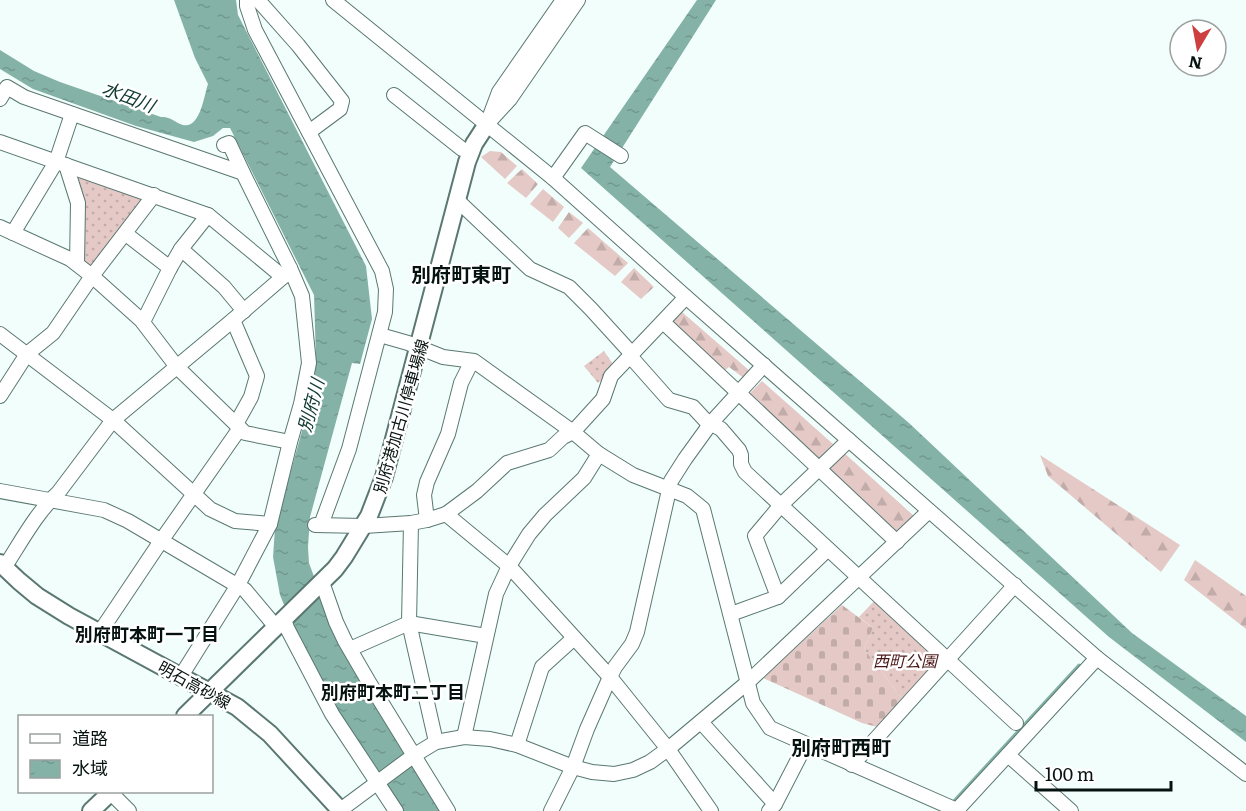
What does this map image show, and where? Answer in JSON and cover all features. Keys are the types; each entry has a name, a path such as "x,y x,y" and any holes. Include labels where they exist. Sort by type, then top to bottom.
{"main road":[{"name":"別府港加古川停車場線","path":"187,715 322,582 344,557 364,526 384,477 471,151 487,124"},
{"name":"明石高砂線","path":"2,565 37,596 69,616 237,707 270,734 340,811"},
{"path":"91,811 110,793"}],"street":[{"path":"248,0 247,6 255,30 382,271 386,289 385,312 380,335 349,449 318,525 364,526 411,523 446,514 477,491 507,463 549,450 563,437 573,432 603,399 611,376 686,297"},
{"path":"258,0 298,45 342,101 340,109 309,132"},
{"path":"333,0 553,178 1097,658 1246,774"},
{"path":"487,124 510,99 572,1"},
{"path":"0,99 8,87 24,96 72,114 243,173"},
{"path":"394,95 462,149 471,151"},
{"path":"72,114 61,163 7,230 70,259 92,276 142,322 177,367 245,433 290,442"},
{"path":"553,178 585,133 621,156"},
{"path":"0,142 208,215 287,273"},
{"path":"181,676 238,585 270,524 301,404 309,363 302,296 287,273 229,143 224,146"},
{"path":"61,163 78,203 76,264"},
{"path":"0,396 27,354 53,333 92,276 154,195"},
{"path":"458,200 530,269 569,287 591,309 669,400 693,407 706,421 721,429 739,450 745,472 1016,723"},
{"path":"142,322 181,249 208,215"},
{"path":"126,234 170,268"},
{"path":"100,632 238,426 251,397 257,376 239,315 224,287 181,249"},
{"path":"2,565 113,420 287,273"},
{"path":"663,322 897,542"},
{"path":"0,334 113,420 210,509 235,521 270,524"},
{"path":"380,335 443,357 474,361 573,432 599,454 633,475 687,496 703,509 753,703 770,728 852,765 957,811 1097,658"},
{"path":"427,520 424,495 427,482 448,434 460,383 472,361"},
{"path":"551,811 573,767 610,677 638,632 671,481 711,423 764,365"},
{"path":"778,597 755,536 781,504 849,440"},
{"path":"464,737 496,594 509,566 529,534 545,515 584,478 599,454"},
{"path":"0,491 104,510 128,521 245,590 287,628 332,714 396,811"},
{"path":"340,811 435,742 464,737 490,739 517,745 592,772 614,774 633,770 650,762 748,682 929,511"},
{"path":"446,514 509,566 610,677 668,748 711,811"},
{"path":"411,523 409,623 435,742"},
{"path":"731,614 778,597 828,549"},
{"path":"322,582 336,622 350,649 448,811"},
{"path":"852,765 1015,585"},
{"path":"350,649 409,623 486,636"},
{"path":"517,745 542,667 574,638"},
{"path":"701,722 772,807 806,744"},
{"path":"1008,755 1071,811"},
{"path":"112,793 129,811"}],"green space":[{"path":"490,151 501,152 517,166 505,179 481,157"},
{"path":"522,169 538,184 526,198 507,183"},
{"path":"70,171 145,197 93,267 88,268 78,260"},
{"path":"543,189 564,207 553,222 530,204"},
{"path":"569,212 583,223 569,238 558,228"},
{"path":"588,228 628,263 615,276 574,243"},
{"path":"634,268 654,287 641,299 621,282"},
{"path":"682,312 751,372 745,379 729,367 723,372 670,324"},
{"path":"604,351 615,367 598,383 584,366"},
{"path":"762,381 833,444 819,459 748,395"},
{"path":"842,451 914,516 897,534 826,469"},
{"path":"1040,455 1180,545 1161,572 1048,476"},
{"path":"1195,560 1246,596 1246,629 1184,580"},
{"name":"西町公園","path":"876,599 940,658 939,663 904,701 864,649 873,628 859,617"},
{"path":"842,605 873,628 864,649 904,701 881,728 862,723 763,678"}],"water":[{"name":"別府川","path":"174,0 236,0 238,15 366,266 372,319 360,364 352,363 310,517 309,563 322,598 357,672 404,754 413,764 442,811 400,811 339,712 293,627 280,595 273,557 275,528 307,413 316,360 314,295 230,128 223,128 213,136 194,142 136,126 33,89 0,69 0,50 34,71 60,82 161,117 170,118 183,125 189,125 197,117 208,84 195,58"},
{"path":"697,0 716,0 610,167 909,423 1132,633 1246,716 1246,742 1109,637 581,168"}],"waterway":[{"path":"952,803 1079,665"}],"district":[{"name":"別府町東町","path":"461,273"},
{"name":"別府町本町一丁目","path":"147,633"},
{"name":"別府町本町二丁目","path":"393,691"},
{"name":"別府町西町","path":"841,746"}],"water label":[{"name":"水田川","path":"129,96"}]}
